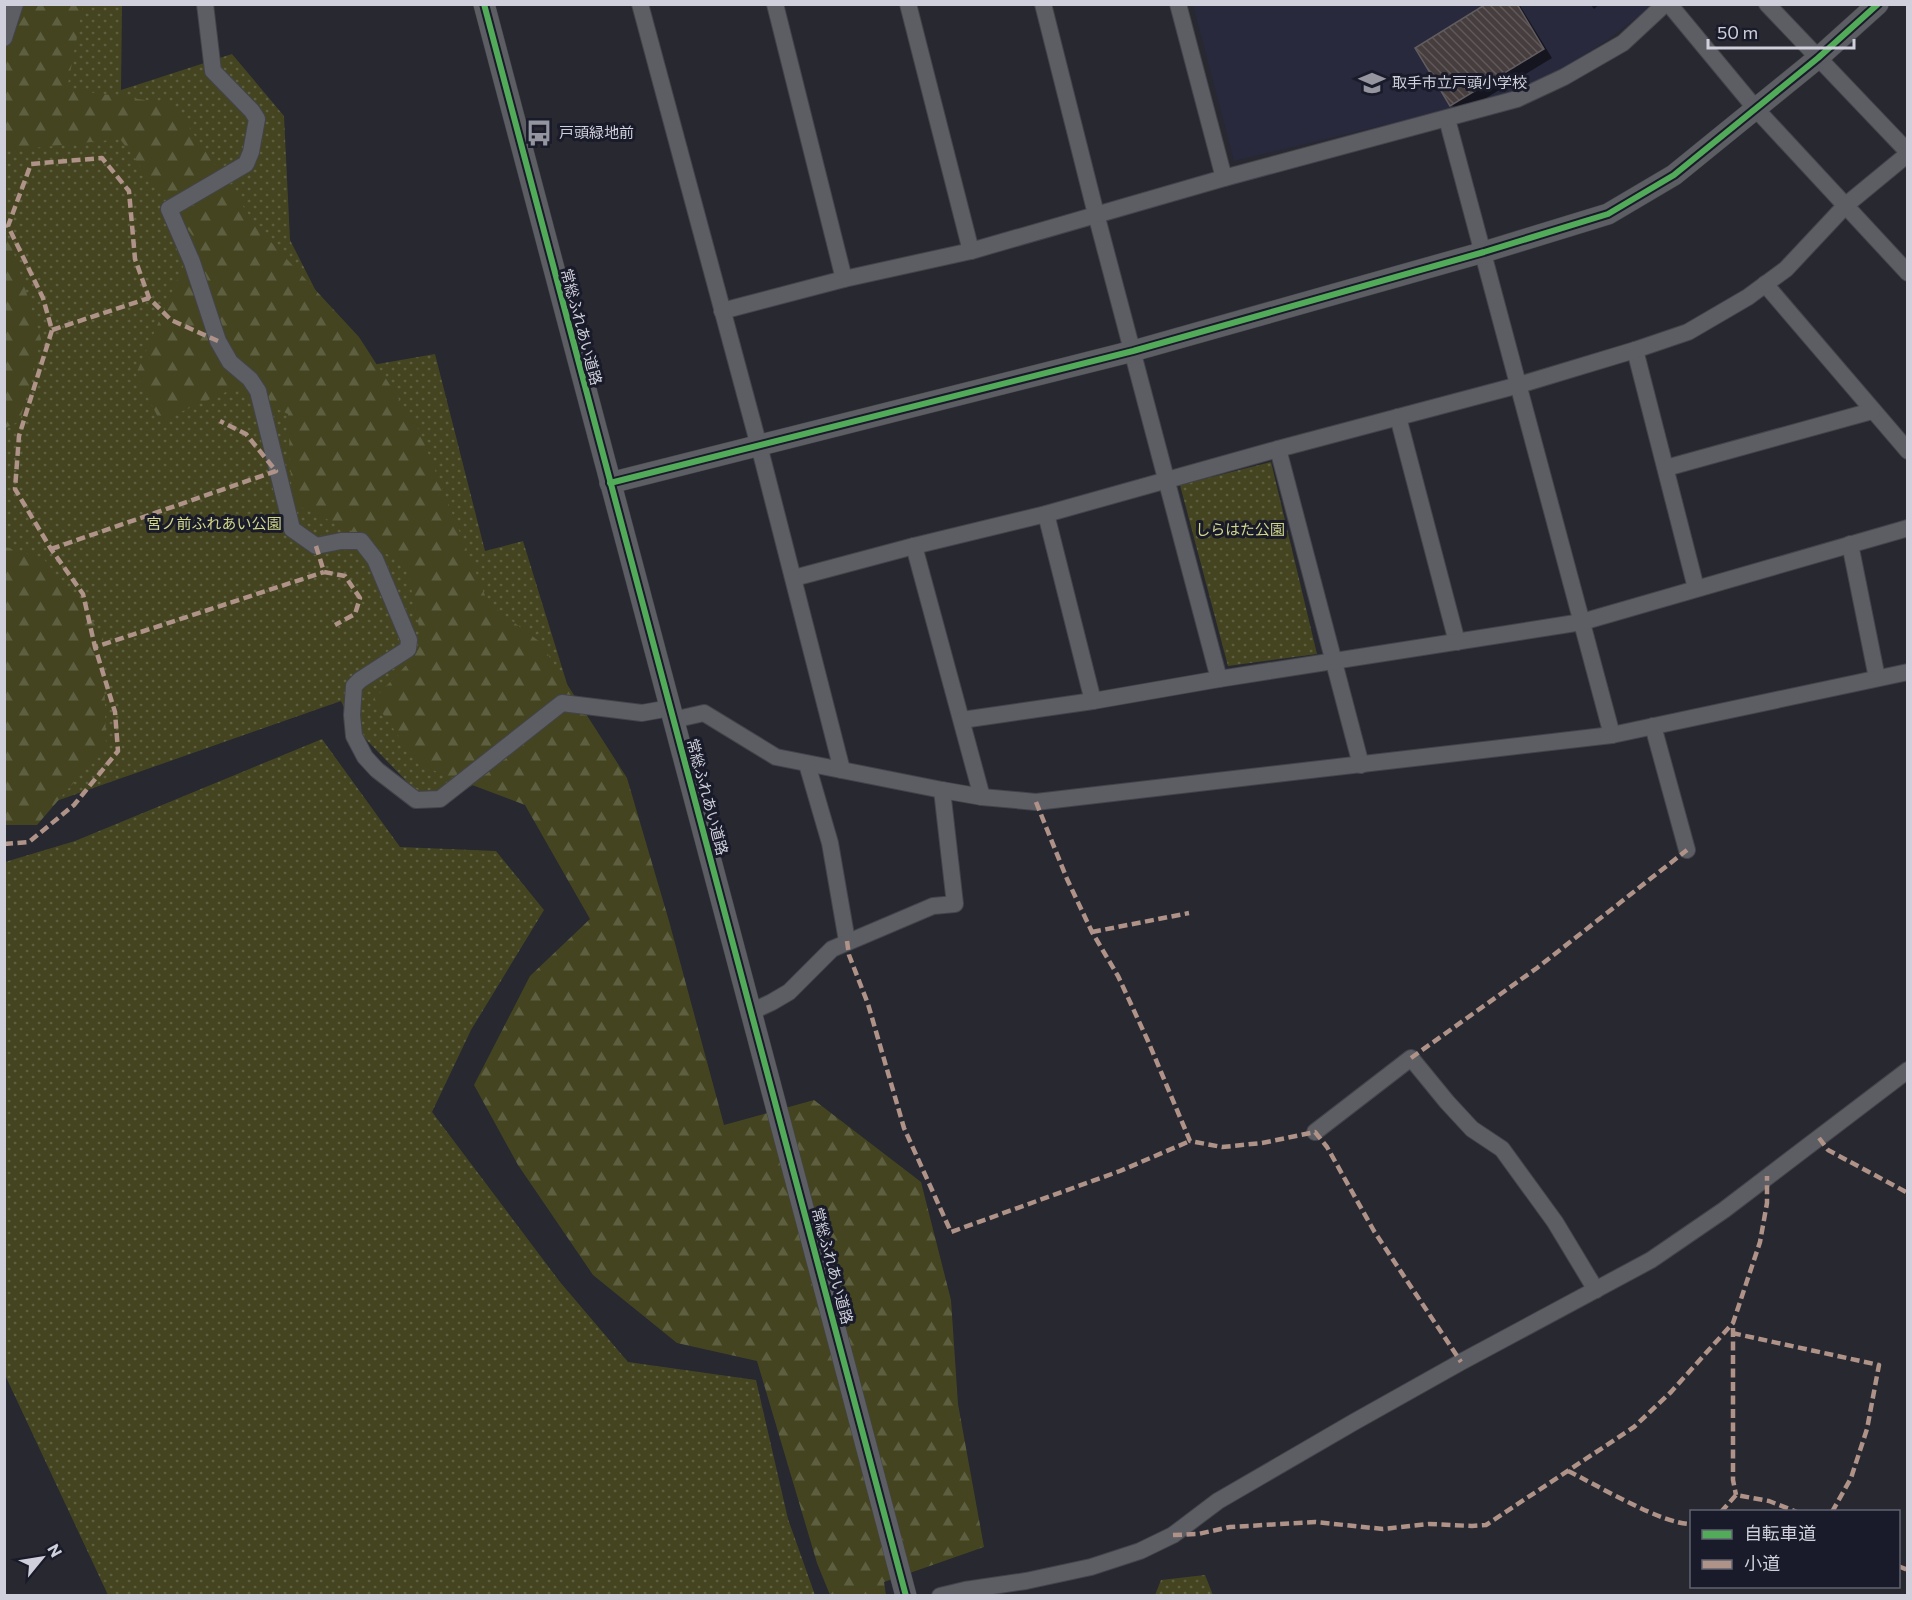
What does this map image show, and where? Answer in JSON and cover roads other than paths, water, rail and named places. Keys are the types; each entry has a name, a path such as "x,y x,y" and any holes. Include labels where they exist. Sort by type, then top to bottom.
{"street":[{"path":"4,38 15,4"},
{"path":"205,4 213,71 252,111 257,119 256,129 246,164 169,209 192,262 218,341 230,362 250,379 258,391 292,529 316,546 341,541 361,541 375,559 409,640 408,649 354,686 352,716 354,736 365,757 377,770 416,800 440,799 562,703 642,713 704,713 776,757 982,797 1036,802 1612,735 1908,672"},
{"name":"常総ふれあい道路","path":"484,4 610,483 753,1011 906,1596"},
{"path":"640,4 794,578 842,770"},
{"path":"775,4 844,279"},
{"path":"908,4 971,251"},
{"path":"1043,4 1219,679"},
{"path":"1179,4 1224,178"},
{"path":"722,311 844,279 971,251 1224,178 1517,99 1564,77 1623,43 1665,4"},
{"path":"1669,4 1756,109 1908,273"},
{"path":"794,578 1046,514 1278,448 1520,385 1688,332 1748,297 1786,269 1846,205 1908,153 1767,4"},
{"path":"610,483 1133,351 1484,252 1608,214 1674,175 1818,58 1878,4"},
{"path":"1447,119 1612,735"},
{"path":"1765,284 1908,451"},
{"path":"1635,350 1696,588"},
{"path":"1666,468 1872,411"},
{"path":"1398,417 1456,642"},
{"path":"1278,448 1361,765"},
{"path":"1046,514 1093,701"},
{"path":"962,720 1582,622 1908,528"},
{"path":"1850,544 1877,678"},
{"path":"914,546 982,797"},
{"path":"1653,726 1687,850"},
{"path":"807,764 830,843 848,941"},
{"path":"753,1011 789,992 832,949 933,906 955,904 942,790"},
{"path":"1315,1132 1411,1058 1472,1129 1502,1149 1555,1222 1596,1290"},
{"path":"940,1596 1091,1567 1140,1551 1173,1534 1218,1501 1354,1422 1651,1260 1724,1210 1908,1070"}],"place":[{"name":"取手市立戸頭小学校","path":"1372,83"},
{"name":"戸頭緑地前","path":"539,133"}],"park label":[{"name":"宮ノ前ふれあい公園","path":"214,524"},
{"name":"しらはた公園","path":"1240,530"}]}
